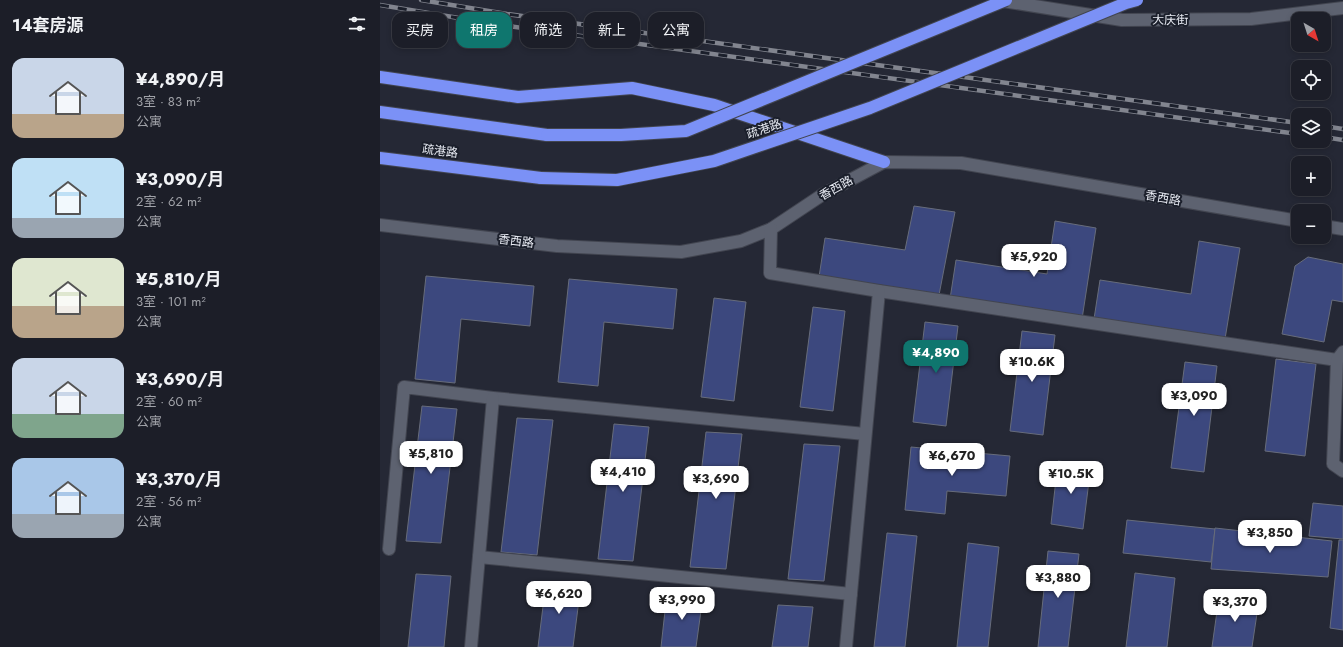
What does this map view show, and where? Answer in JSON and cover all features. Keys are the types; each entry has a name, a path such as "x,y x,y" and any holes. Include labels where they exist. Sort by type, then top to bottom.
{"highway":[{"path":"380,112 547,135 621,135 686,131 1006,0"},
{"name":"疏港路","path":"380,158 540,178 617,180 714,161 870,108 1126,3 1137,0"},
{"path":"380,77 518,97 632,88 714,105 884,162"}],"street":[{"name":"大庆街","path":"997,0 1122,20 1251,19 1343,8"},
{"name":"香西路","path":"380,225 557,246 681,252 741,241 772,229 822,195 884,162 961,163 1291,220"},
{"path":"1331,227 1343,229"},
{"path":"772,229 770,273 879,291 1340,356 1333,464 1343,471"},
{"path":"846,647 879,291"},
{"path":"390,549 404,387 493,398 866,434"},
{"path":"471,647 493,398"},
{"path":"479,557 851,594"}],"building":[{"path":"914,206 955,212 939,295 819,277 825,238 905,250"},
{"path":"1055,221 1096,228 1082,319 950,299 956,260 1047,274"},
{"path":"1199,241 1240,248 1225,339 1094,319 1100,280 1191,294"},
{"path":"1308,257 1343,264 1343,302 1332,300 1324,342 1282,334 1295,266"},
{"path":"426,276 534,286 530,326 461,319 455,383 415,379"},
{"path":"569,279 677,289 673,329 604,322 598,386 558,382"},
{"path":"714,298 746,302 734,401 701,397"},
{"path":"813,307 845,311 833,411 800,407"},
{"path":"925,322 958,326 946,426 913,422"},
{"path":"1022,331 1055,335 1043,435 1010,431"},
{"path":"1276,359 1316,364 1305,456 1265,451"},
{"path":"1185,362 1217,366 1204,472 1171,468"},
{"path":"422,406 457,409 441,543 406,541"},
{"path":"517,418 553,420 537,555 501,552"},
{"path":"614,424 649,427 633,561 598,559"},
{"path":"706,432 742,434 726,569 690,567"},
{"path":"804,444 840,446 824,581 788,579"},
{"path":"911,447 1010,456 1006,496 947,491 945,514 905,510"},
{"path":"1058,461 1091,465 1083,529 1051,524"},
{"path":"1313,503 1343,506 1343,539 1309,536"},
{"path":"1127,520 1215,529 1211,562 1123,553"},
{"path":"1215,528 1332,541 1328,577 1211,569"},
{"path":"887,533 917,536 905,647 874,647"},
{"path":"1339,540 1343,540 1343,630 1330,628"},
{"path":"968,543 999,547 988,647 957,647"},
{"path":"1048,551 1079,554 1068,647 1038,647"},
{"path":"1135,573 1175,578 1167,647 1126,647"},
{"path":"416,574 451,576 444,647 408,647"},
{"path":"546,582 581,584 573,647 538,647"},
{"path":"667,593 703,596 696,647 661,647"},
{"path":"1219,597 1259,600 1252,647 1212,647"},
{"path":"778,605 813,607 808,647 772,647"}],"railway":[{"path":"421,0 507,14 1291,122"},
{"path":"380,5 501,25 1291,133"},
{"path":"1331,127 1343,129"},
{"path":"1331,138 1343,140"}]}
